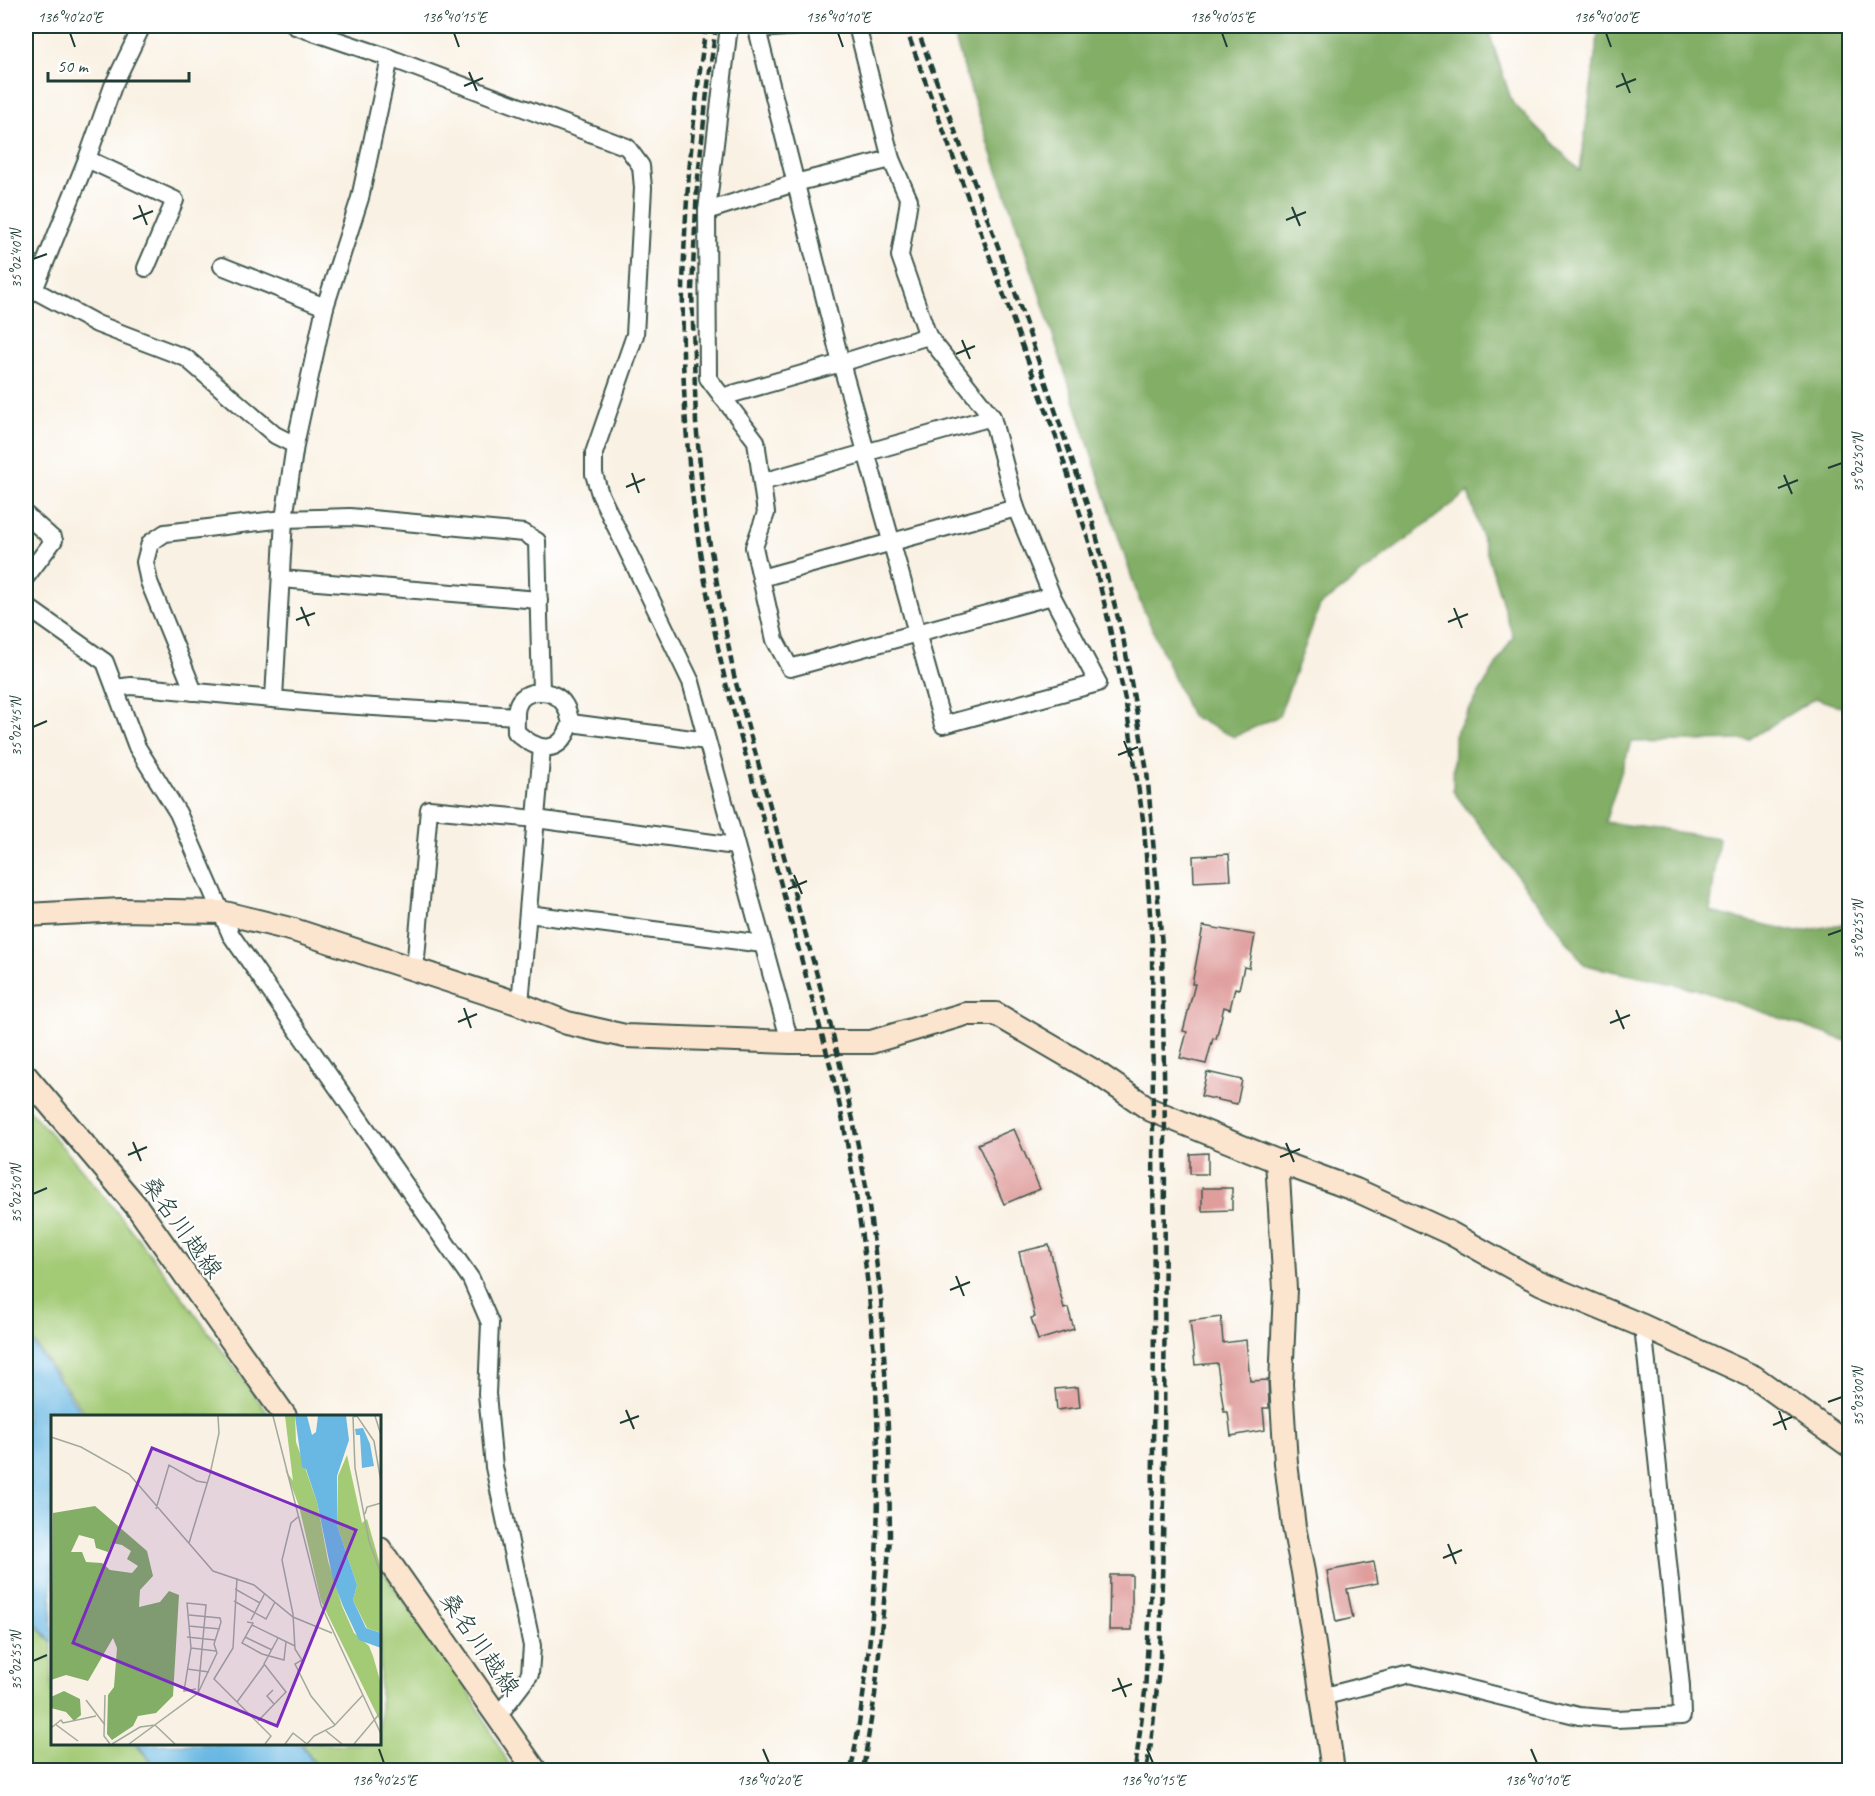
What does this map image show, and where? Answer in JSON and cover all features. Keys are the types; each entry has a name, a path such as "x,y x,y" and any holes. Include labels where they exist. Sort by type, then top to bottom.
{"street":[{"path":"142,26 113,86 87,159 34,290 98,324 186,358 275,435 295,445"},
{"path":"294,26 390,58 627,147 641,166 643,188 635,335 594,453 594,474 600,495 691,682 790,1042"},
{"path":"729,26 707,211 708,378 756,441 766,513 754,547 775,640 790,668 1052,596"},
{"path":"800,26 756,27 841,363 943,725 1098,683 1052,596 1016,508 992,417 928,336 900,256 909,200 891,159 857,26"},
{"path":"274,698 284,519 295,445 325,307 360,198 390,58"},
{"path":"87,159 176,200 146,268"},
{"path":"707,211 795,183 891,159"},
{"path":"222,267 325,307"},
{"path":"722,397 928,336"},
{"path":"762,482 992,417"},
{"path":"761,578 1016,508"},
{"path":"26,515 54,540 26,577"},
{"path":"194,692 149,582 145,562 150,543 165,533 284,519 350,517 524,533 537,541 541,691"},
{"path":"280,579 538,600"},
{"path":"26,606 105,662 137,747 178,813 231,935 471,1280 490,1323 487,1394 494,1467 532,1646 530,1674 498,1716"},
{"path":"115,688 131,686 327,704 516,716"},
{"path":"541,691 556,696 564,704 571,723 567,736 554,746 542,748 529,744 516,732 517,705 524,697 541,691"},
{"path":"571,723 707,741"},
{"path":"520,1004 542,748"},
{"path":"412,969 416,958 429,809 536,819 735,846"},
{"path":"26,915 121,910 221,912 294,930 520,1004 567,1023 625,1036 790,1042 871,1042 965,1014 996,1014 1094,1071 1151,1110 1356,1190 1450,1233 1539,1283 1643,1326 1754,1377 1850,1446"},
{"path":"528,914 763,944"},
{"name":"桑名川越線","path":"26,1076 136,1208 284,1415"},
{"path":"1277,1161 1285,1289 1281,1384 1286,1463 1333,1770"},
{"path":"1322,1697 1410,1674 1579,1716 1616,1719 1682,1716 1681,1686 1643,1326"},
{"name":"桑名川越線","path":"381,1551 535,1770"}],"green space":[{"path":"951,26 1487,26 1512,102 1580,171 1599,26 1849,26 1849,710 1815,698 1748,740 1631,742 1605,822 1719,838 1710,912 1797,932 1849,923 1849,1042 1696,989 1585,965 1453,791 1454,735 1513,637 1468,492 1320,606 1279,716 1234,737 1191,716 1138,597"},
{"path":"26,1107 91,1180 122,1219 269,1415 86,1415 26,1331"},
{"path":"381,1568 466,1686 512,1770 319,1770 303,1745 381,1745"},
{"path":"26,1612 51,1643 51,1745 136,1745 158,1770 26,1770"}],"water":[{"path":"26,1334 83,1415 51,1415 51,1642 26,1611"},
{"path":"138,1745 302,1745 318,1770 159,1770"}],"building":[{"path":"1229,854 1231,880 1194,882 1193,856"},
{"path":"1203,926 1255,935 1249,968 1244,967 1239,989 1235,988 1230,1009 1224,1007 1216,1039 1213,1038 1206,1064 1180,1058 1187,1032 1183,1031 1195,984 1192,984"},
{"path":"1207,1072 1242,1080 1237,1104 1201,1096"},
{"path":"1014,1129 1040,1189 1004,1204 978,1144"},
{"path":"1208,1153 1208,1174 1190,1174 1190,1154"},
{"path":"1202,1188 1232,1188 1232,1210 1202,1211"},
{"path":"1049,1245 1064,1309 1068,1308 1074,1329 1038,1340 1031,1318 1035,1317 1019,1252"},
{"path":"1221,1317 1223,1343 1246,1340 1250,1381 1268,1380 1269,1408 1263,1408 1265,1430 1231,1436 1228,1412 1224,1412 1217,1363 1195,1365 1190,1321"},
{"path":"1078,1387 1080,1407 1057,1410 1055,1389"},
{"path":"1374,1562 1378,1583 1347,1589 1353,1618 1336,1622 1327,1571"},
{"path":"1110,1575 1132,1575 1132,1630 1109,1630"}],"railway":[{"path":"706,26 692,144 684,263 684,382 693,501 707,591 725,680 840,1105 858,1207 875,1368 878,1448 873,1610 864,1690 851,1770"},
{"path":"716,26 697,187 692,290 696,423 705,518 734,676 830,1022 853,1120 867,1191 881,1298 889,1446 890,1539 875,1695 863,1770"},
{"path":"905,26 1057,440 1089,542 1126,705 1144,826 1152,943 1154,1322 1152,1570 1145,1692 1135,1770"},
{"path":"916,26 1016,295 1091,516 1123,637 1147,771 1162,946 1165,1133 1164,1500 1160,1659 1146,1770"}]}
